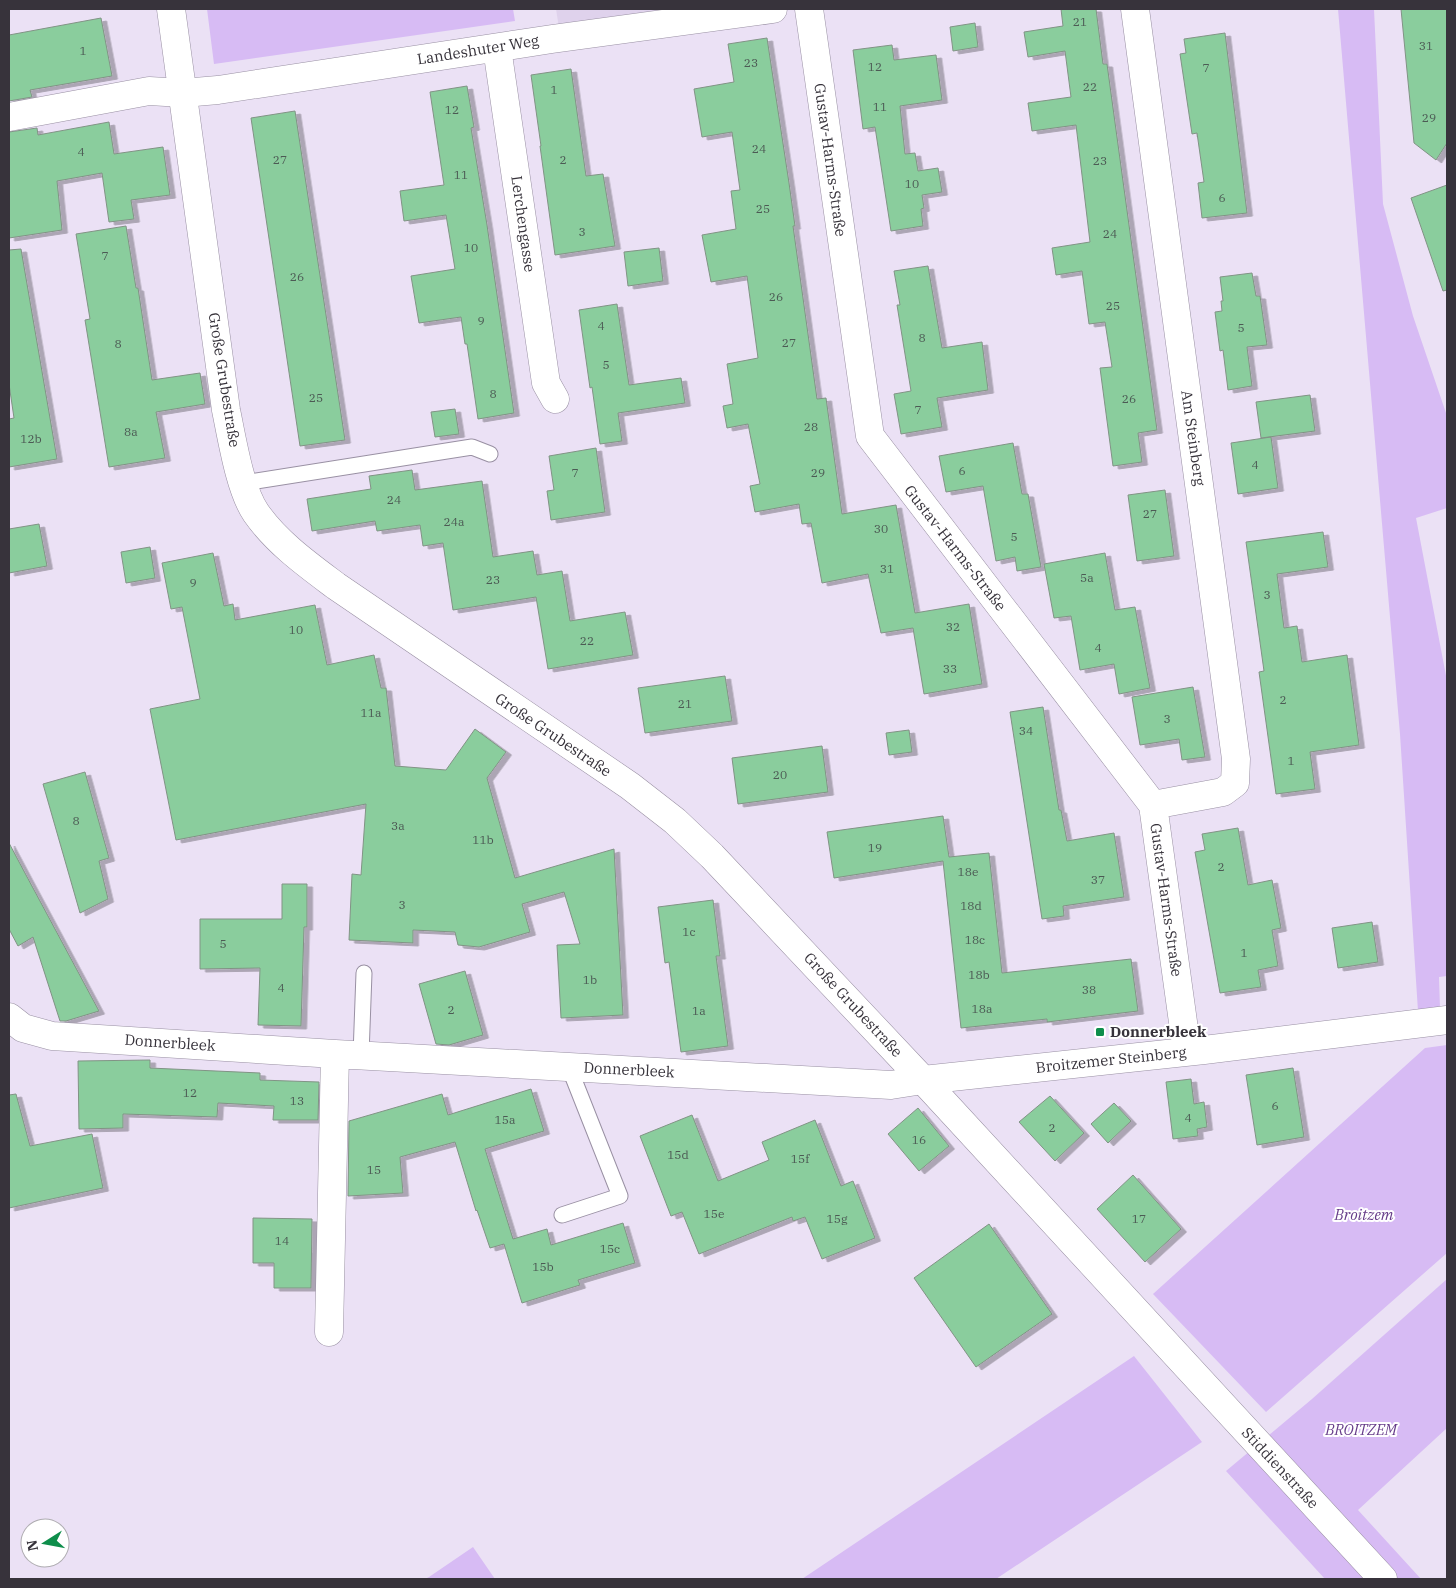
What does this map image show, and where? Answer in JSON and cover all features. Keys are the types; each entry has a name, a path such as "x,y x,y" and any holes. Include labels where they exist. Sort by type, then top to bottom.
{"street":[{"name":"Große Grubestraße","path":"171,9 226,410 247,496 256,513 272,533 298,557 336,586 630,786 675,821 754,898 1178,1358"},
{"name":"Landeshuter Weg","path":"9,117 149,91 183,93 218,90 772,9"},
{"name":"Gustav-Harms-Straße","path":"809,9 870,436 1153,805 1187,1051"},
{"name":"Am Steinberg","path":"1135,9 1236,759 1234,783 1223,792 1153,805"},
{"name":"Lerchengasse","path":"497,48 546,383 555,399"},
{"name":"Donnerbleek","path":"9,1016 23,1028 52,1036 891,1085 923,1080"},
{"name":"Broitzemer Steinberg","path":"923,1080 1447,1020"},
{"path":"329,1332 348,1054"},
{"name":"Stiddienstraße","path":"1178,1358 1383,1579"}],"lane":[{"path":"244,483 472,447 490,454"},
{"path":"348,1054 364,973"},
{"path":"562,1215 620,1196 569,1067"}],"shaded area":[{"path":"556,9 688,9 559,28"}],"green space":[{"path":"207,9 513,9 515,21 214,64"},
{"path":"1338,9 1374,9 1383,204 1413,316 1447,416 1447,508 1416,518 1447,681 1447,976 1439,977 1440,1008 1418,1011 1400,734"},
{"name":"Broitzem","path":"1447,1045 1447,1253 1266,1412 1153,1294 1425,1048"},
{"name":"BROITZEM","path":"1447,1279 1447,1428 1358,1510 1421,1579 1325,1579 1226,1471 1312,1399"},
{"path":"1134,1356 1202,1442 996,1579 802,1579"},
{"path":"473,1547 495,1579 425,1579 429,1577"}],"building":[{"path":"1061,9 1096,9 1103,64 1107,64 1157,430 1138,433 1142,462 1113,466 1100,368 1112,367 1105,322 1089,324 1082,271 1056,275 1052,248 1090,242 1076,125 1032,131 1028,103 1071,97 1065,51 1028,57 1024,32 1063,26"},
{"path":"1401,9 1447,9 1447,143 1436,160 1414,143"},
{"path":"101,18 112,76 30,90 32,97 9,101 9,35"},
{"path":"975,23 978,47 953,51 950,27"},
{"path":"1225,33 1247,213 1202,218 1198,183 1204,182 1197,133 1192,134 1180,54 1186,53 1184,39"},
{"path":"767,38 795,226 793,226 817,399 826,398 842,514 896,505 915,613 969,604 982,684 924,694 913,628 881,633 868,574 822,583 811,523 802,524 799,504 755,512 750,486 760,484 748,424 727,428 723,406 733,404 727,364 758,358 747,276 711,282 702,235 736,229 731,191 740,190 732,132 702,137 694,89 734,82 728,44"},
{"path":"892,45 894,60 936,55 942,100 900,106 905,154 915,153 918,171 938,168 942,192 922,195 924,208 921,209 923,226 891,231 875,127 863,129 853,50"},
{"path":"571,69 586,176 603,174 615,246 555,255 531,75"},
{"path":"467,86 474,127 471,128 514,413 478,419 461,317 419,323 411,276 455,269 446,215 404,221 400,191 444,185 430,92"},
{"path":"295,111 345,440 300,446 251,118"},
{"path":"109,122 114,154 163,147 170,195 131,200 134,219 109,222 102,173 57,181 62,230 9,238 9,132 37,128 38,135"},
{"path":"1447,185 1447,290 1443,291 1411,198"},
{"path":"126,226 136,288 138,288 152,380 200,373 205,404 156,412 165,458 109,467 85,320 90,319 76,234"},
{"path":"659,248 663,281 628,286 624,252"},
{"path":"21,249 57,459 9,467 9,419 14,418 9,384 9,250"},
{"path":"928,266 942,348 982,342 988,390 937,398 942,427 901,434 894,394 911,391 897,305 900,305 894,271"},
{"path":"1252,273 1256,296 1260,296 1267,345 1247,347 1252,386 1228,390 1223,350 1220,351 1215,312 1222,311 1221,301 1223,301 1220,277"},
{"path":"617,304 629,385 681,378 685,403 618,413 622,441 600,444 579,310"},
{"path":"1310,395 1315,431 1261,438 1256,402"},
{"path":"455,409 459,434 435,437 431,412"},
{"path":"1271,437 1278,488 1238,494 1231,443"},
{"path":"1013,443 1022,494 1028,494 1041,567 1017,571 1015,557 996,561 983,486 946,492 939,456"},
{"path":"596,448 605,512 551,520 547,491 554,490 549,456"},
{"path":"412,470 415,490 482,481 493,557 533,551 537,575 562,571 570,621 625,612 633,655 548,669 536,597 453,610 443,543 423,546 420,525 377,531 375,521 312,531 307,499 371,489 369,476"},
{"path":"1165,490 1174,556 1137,561 1128,495"},
{"path":"39,524 47,566 9,573 9,529"},
{"path":"1323,532 1328,567 1277,574 1284,628 1297,626 1302,662 1347,655 1359,745 1310,752 1315,789 1276,794 1259,672 1264,671 1246,542"},
{"path":"150,547 155,578 126,583 121,552"},
{"path":"213,553 224,606 233,604 235,620 315,605 327,665 374,655 381,688 386,688 395,766 446,770 475,729 506,752 487,778 515,878 614,849 623,1015 561,1018 557,945 580,944 564,892 522,904 530,932 479,947 458,945 455,932 413,930 413,943 349,940 352,874 361,875 366,804 176,840 150,709 200,699 182,607 171,609 162,563"},
{"path":"1105,553 1115,610 1135,607 1150,688 1119,694 1114,664 1080,670 1071,616 1054,618 1044,564"},
{"path":"725,676 732,721 645,733 638,688"},
{"path":"1193,687 1205,757 1182,760 1179,739 1140,745 1132,697"},
{"path":"1043,707 1059,810 1061,810 1067,841 1114,833 1124,897 1063,906 1064,916 1042,919 1010,712"},
{"path":"909,730 912,752 889,755 886,733"},
{"path":"822,746 828,792 738,804 732,758"},
{"path":"85,772 109,858 99,861 108,899 80,913 43,784"},
{"path":"943,816 949,857 989,853 1002,973 1131,959 1138,1011 1047,1022 1047,1019 961,1028 943,861 834,878 827,832"},
{"path":"1238,828 1248,885 1272,880 1281,928 1272,930 1278,966 1258,970 1261,987 1220,993 1195,852 1205,850 1202,834"},
{"path":"9,843 99,1011 60,1021 33,937 18,946 9,929"},
{"path":"282,884 307,884 307,927 304,927 301,1026 258,1025 260,968 200,969 200,919 282,919"},
{"path":"713,900 720,956 716,956 728,1046 681,1052 669,962 665,963 658,907"},
{"path":"1372,922 1378,962 1338,968 1332,928"},
{"path":"465,971 483,1035 449,1045 436,1044 419,984"},
{"path":"150,1060 150,1068 260,1073 260,1080 319,1082 318,1120 273,1120 274,1106 218,1103 217,1117 123,1114 123,1128 79,1129 78,1061"},
{"path":"1293,1068 1304,1137 1257,1145 1246,1075"},
{"path":"1191,1079 1194,1104 1204,1102 1207,1127 1197,1129 1198,1136 1173,1139 1166,1082"},
{"path":"531,1089 544,1131 485,1149 513,1239 547,1229 551,1245 623,1223 635,1263 578,1280 580,1285 522,1303 504,1244 490,1248 476,1211 455,1142 400,1157 403,1193 348,1196 349,1121 442,1094 448,1115"},
{"path":"16,1094 30,1146 92,1134 103,1188 9,1208 9,1095"},
{"path":"1050,1096 1084,1133 1055,1161 1019,1122"},
{"path":"1114,1103 1131,1121 1108,1143 1091,1124"},
{"path":"918,1108 949,1146 919,1171 888,1134"},
{"path":"692,1115 718,1181 769,1160 762,1142 815,1120 841,1186 853,1181 875,1238 822,1259 805,1217 793,1221 792,1217 699,1254 682,1212 671,1216 640,1136"},
{"path":"1133,1175 1181,1229 1145,1262 1097,1209"},
{"path":"253,1218 312,1219 311,1288 274,1288 274,1263 253,1263"},
{"path":"989,1224 1052,1314 976,1367 914,1278"}],"place":[{"name":"Donnerbleek","path":"1100,1032"}]}
